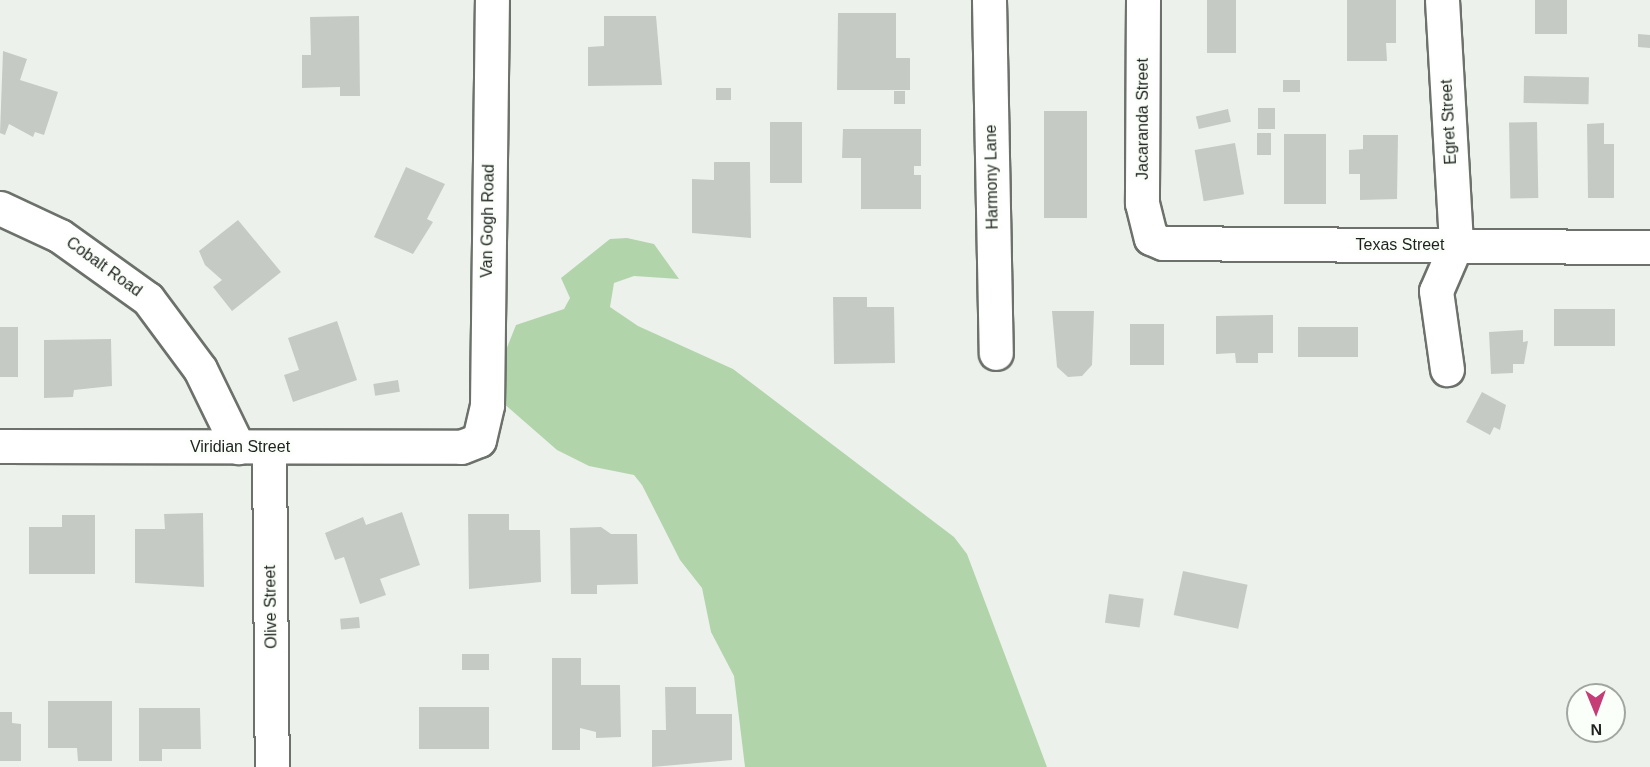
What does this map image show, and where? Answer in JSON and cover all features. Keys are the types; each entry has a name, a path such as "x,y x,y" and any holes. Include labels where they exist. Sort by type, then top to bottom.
{"street":[{"name":"Van Gogh Road","path":"479,440 487,405 492,0"},
{"name":"Harmony Lane","path":"989,0 996,353"},
{"name":"Jacaranda Street","path":"1143,0 1142,203 1151,238"},
{"name":"Egret Street","path":"1442,0 1455,245"},
{"name":"Cobalt Road","path":"0,208 68,241 148,299 254,447"},
{"name":"Texas Street","path":"1151,238 1163,243 1650,247"},
{"path":"1447,369 1436,291 1455,245"},
{"name":"Viridian Street","path":"0,446 461,447 479,440"},
{"name":"Olive Street","path":"254,447 272,767"}],"shaded area":[{"path":"627,238 654,244 679,279 634,276 614,283 610,307 638,326 733,369 954,537 967,554 1047,767 745,767 734,676 711,632 702,588 680,560 642,485 634,475 589,466 557,450 501,401 504,355 516,325 564,309 570,298 561,278 610,239"}],"building":[{"path":"1207,0 1236,0 1236,53 1207,53"},
{"path":"1347,0 1396,0 1396,43 1386,43 1387,61 1347,61"},
{"path":"1535,0 1567,0 1567,34 1535,34"},
{"path":"838,13 896,13 896,58 910,58 910,90 837,90"},
{"path":"359,16 360,96 340,96 340,87 302,88 302,55 311,55 310,17"},
{"path":"604,16 656,16 662,85 588,86 588,47 604,46"},
{"path":"1638,34 1650,35 1650,48 1638,47"},
{"path":"3,51 27,59 20,80 58,92 44,135 35,132 33,137 9,124 5,135 0,133"},
{"path":"1524,76 1589,77 1589,104 1524,103"},
{"path":"1283,80 1300,80 1300,92 1283,92"},
{"path":"716,88 731,88 731,100 716,100"},
{"path":"894,91 905,91 905,104 894,104"},
{"path":"1258,108 1275,108 1275,129 1258,129"},
{"path":"1228,109 1231,122 1199,129 1196,116"},
{"path":"1044,111 1087,111 1087,218 1044,218"},
{"path":"770,122 802,122 802,183 770,183"},
{"path":"1509,122 1537,122 1538,198 1510,198"},
{"path":"1604,123 1604,144 1614,144 1614,198 1588,198 1587,124"},
{"path":"843,129 921,129 921,166 914,166 914,175 921,175 921,209 861,209 861,158 842,158"},
{"path":"1257,133 1271,133 1271,155 1257,155"},
{"path":"1284,134 1326,134 1326,204 1284,204"},
{"path":"1363,135 1398,135 1397,199 1360,200 1360,174 1349,174 1349,150 1363,149"},
{"path":"1235,143 1244,194 1204,201 1195,150"},
{"path":"714,162 750,162 751,238 692,233 692,179 714,180"},
{"path":"406,167 445,184 427,219 433,222 413,254 374,237"},
{"path":"238,220 281,272 232,311 213,287 222,280 205,265 199,251"},
{"path":"833,297 867,297 867,307 894,307 895,363 834,364"},
{"path":"1554,309 1615,309 1615,346 1554,346"},
{"path":"1052,311 1094,311 1092,365 1082,376 1068,377 1057,367"},
{"path":"1273,315 1273,353 1258,353 1258,363 1236,363 1235,353 1216,354 1216,316"},
{"path":"337,321 357,380 293,402 284,375 299,370 288,338"},
{"path":"1130,324 1164,324 1164,365 1130,365"},
{"path":"0,327 18,327 18,377 0,377"},
{"path":"1298,327 1358,327 1358,357 1298,357"},
{"path":"1523,330 1523,342 1528,341 1524,364 1513,364 1513,373 1491,374 1489,332"},
{"path":"111,339 112,386 74,390 73,397 44,398 44,340"},
{"path":"398,380 400,392 375,396 373,384"},
{"path":"1482,392 1506,405 1500,430 1494,427 1490,435 1466,422"},
{"path":"402,512 420,565 380,579 386,595 360,604 344,557 335,560 325,533 363,517 366,525"},
{"path":"203,513 204,587 135,583 135,529 165,529 164,514"},
{"path":"468,514 509,514 509,530 540,530 541,582 469,589"},
{"path":"62,515 95,515 95,574 29,574 29,527 62,527"},
{"path":"601,527 611,534 637,534 638,584 597,585 597,594 571,594 570,528"},
{"path":"1183,571 1248,585 1238,629 1174,615"},
{"path":"1109,594 1144,599 1140,628 1105,623"},
{"path":"359,617 360,628 341,630 340,619"},
{"path":"462,654 489,654 489,670 462,670"},
{"path":"552,658 581,658 581,685 620,685 621,737 596,738 596,732 580,728 580,750 552,750"},
{"path":"665,687 696,687 696,714 732,714 732,760 652,767 652,730 666,730"},
{"path":"48,701 112,701 112,761 78,761 77,748 48,748"},
{"path":"419,707 489,707 489,749 419,749"},
{"path":"139,708 200,708 201,749 162,749 162,761 139,761"},
{"path":"0,712 12,712 12,723 21,724 21,761 0,761"}]}
